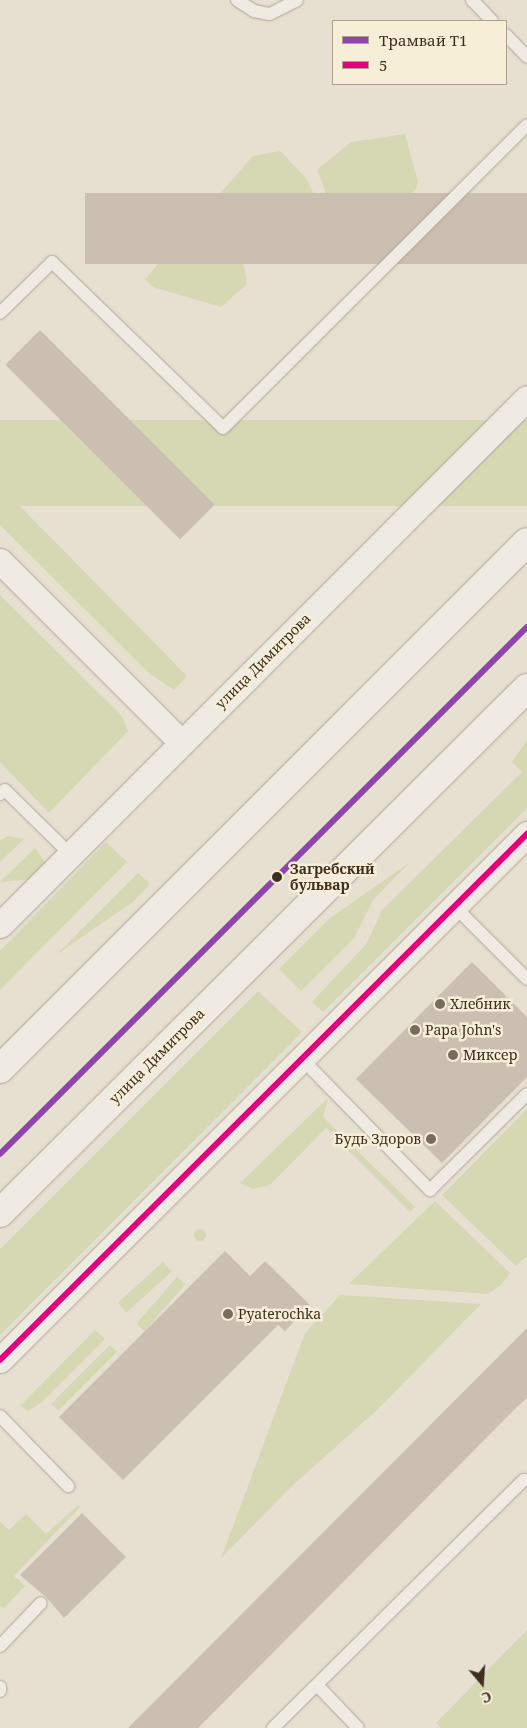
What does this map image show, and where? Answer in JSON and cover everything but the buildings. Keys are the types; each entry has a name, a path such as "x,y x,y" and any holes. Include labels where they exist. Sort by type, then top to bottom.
{"street":[{"name":"улица Димитрова","path":"0,926 527,398"},
{"path":"0,1069 527,542"},
{"path":"0,561 182,743"},
{"name":"улица Димитрова","path":"0,1213 527,688"},
{"path":"0,1360 527,834"}],"lane":[{"path":"236,0 254,11 270,14 297,0"},
{"path":"472,0 491,20"},
{"path":"507,36 527,57"},
{"path":"0,313 52,262 223,428 527,125"},
{"path":"0,794 5,790 71,855"},
{"path":"454,906 527,979"},
{"path":"301,1058 430,1190 527,1094"},
{"path":"0,1416 68,1486"},
{"path":"273,1728 526,1480"},
{"path":"0,1646 41,1603"},
{"path":"316,1686 358,1728"}],"green space":[{"path":"405,134 418,182 416,189 367,241 356,245 343,237 317,170 351,142"},
{"path":"280,151 306,178 317,200 321,232 241,247 247,284 221,307 153,287 145,279 253,156"},
{"path":"0,420 527,420 527,506 0,506"},
{"path":"0,486 187,676 174,690 150,674 0,525"},
{"path":"0,595 122,716 128,731 49,813 0,762"},
{"path":"527,740 527,808 323,1012 312,1002 367,943 382,910 522,772 512,762"},
{"path":"9,836 24,839 0,862 0,840"},
{"path":"106,842 127,862 0,990 0,951"},
{"path":"35,848 47,865 32,879 0,882"},
{"path":"409,863 373,900 354,938 301,991 279,969 330,918"},
{"path":"138,873 150,884 134,901 56,955"},
{"path":"258,991 302,1032 0,1335 0,1249"},
{"path":"328,1098 323,1117 415,1207 410,1212 326,1128 270,1185 253,1189 240,1183"},
{"path":"527,1109 527,1256 516,1266 442,1195"},
{"path":"435,1201 510,1273 501,1285 488,1294 349,1284"},
{"path":"198,1229 202,1229 206,1235 202,1241 198,1241 194,1237 194,1233"},
{"path":"163,1262 172,1272 126,1312 118,1303"},
{"path":"177,1277 185,1284 145,1331 136,1324"},
{"path":"340,1295 481,1304 378,1409 292,1486 221,1558 305,1333"},
{"path":"95,1330 105,1339 41,1403 28,1411 20,1406"},
{"path":"110,1345 117,1352 58,1411 51,1404"},
{"path":"78,1505 80,1507 14,1576 25,1586 4,1608 0,1607 0,1521 9,1530 26,1514 46,1534"},
{"path":"527,1630 527,1728 441,1728 436,1723"}],"tram line":[{"name":"T1","path":"0,1154 527,627"}],"transit line":[{"name":"5","path":"0,1360 527,834"}],"place":[{"name":"Загребский бульвар","path":"277,877"},
{"name":"Хлебник","path":"440,1004"},
{"name":"Papa John's","path":"415,1030"},
{"name":"Миксер","path":"453,1055"},
{"name":"Будь Здоров","path":"431,1139"},
{"name":"Pyaterochka","path":"228,1314"}]}
